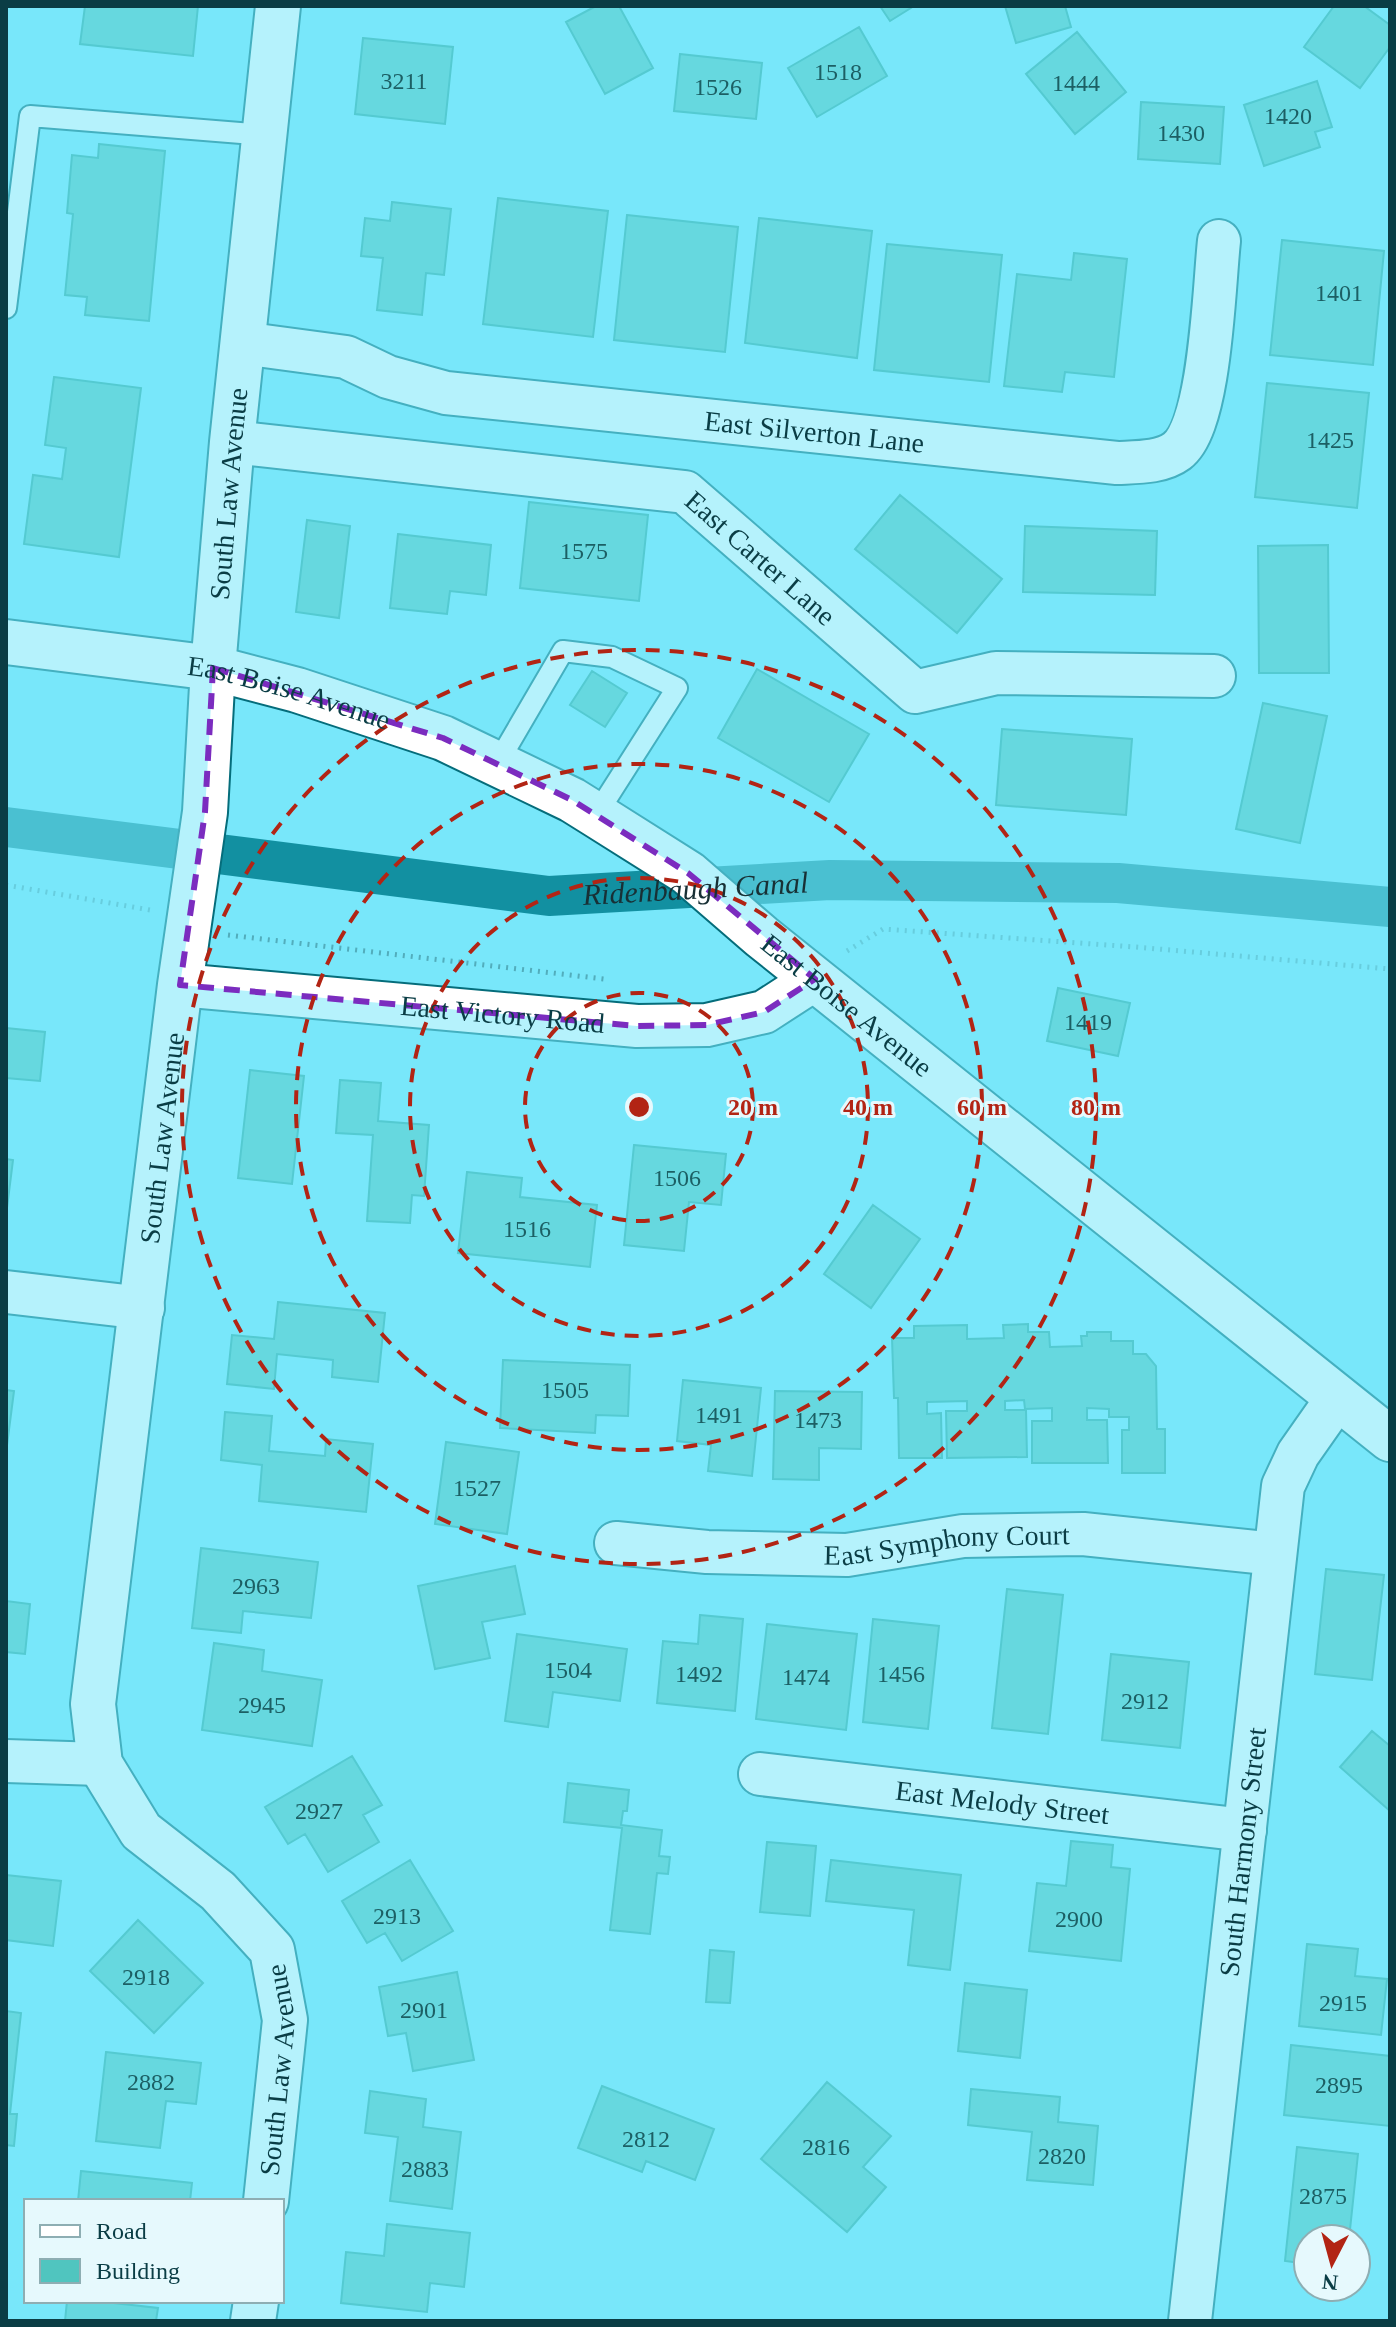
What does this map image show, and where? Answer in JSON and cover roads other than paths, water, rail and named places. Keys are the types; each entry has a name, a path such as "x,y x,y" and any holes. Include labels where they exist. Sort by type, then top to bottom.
{"street":[{"name":"South Law Avenue","path":"266,2199 285,2020 272,1950 218,1891 141,1831 100,1764 93,1704 180,985 205,812 213,668 232,442 278,6"},
{"name":"East Silverton Lane","path":"242,343 346,357 388,377 446,393 1117,463 1149,461 1178,450 1193,428 1202,401 1219,241"},
{"name":"East Carter Lane","path":"232,442 685,492 915,692 996,673 1214,676"},
{"name":"East Boise Avenue","path":"6,642 213,668 297,690 443,738 572,800 688,873 788,958 1390,1439"},
{"name":"East Victory Road","path":"180,985 637,1026 707,1025 764,1012 788,958"},
{"path":"6,1292 143,1308"},
{"name":"South Harmony Street","path":"1190,2321 1283,1486 1298,1454 1338,1397"},
{"name":"East Symphony Court","path":"616,1543 707,1552 847,1555 963,1536 1083,1534 1275,1554"},
{"path":"6,1761 100,1764"},
{"name":"East Melody Street","path":"760,1774 1245,1830"}],"lane":[{"path":"6,308 30,116 265,135"},
{"path":"497,764 563,651 612,657 677,688 596,815"}],"waterway":[{"name":"Ridenbaugh Canal","path":"6,827 549,896 830,880 1118,883 1390,907"}]}
